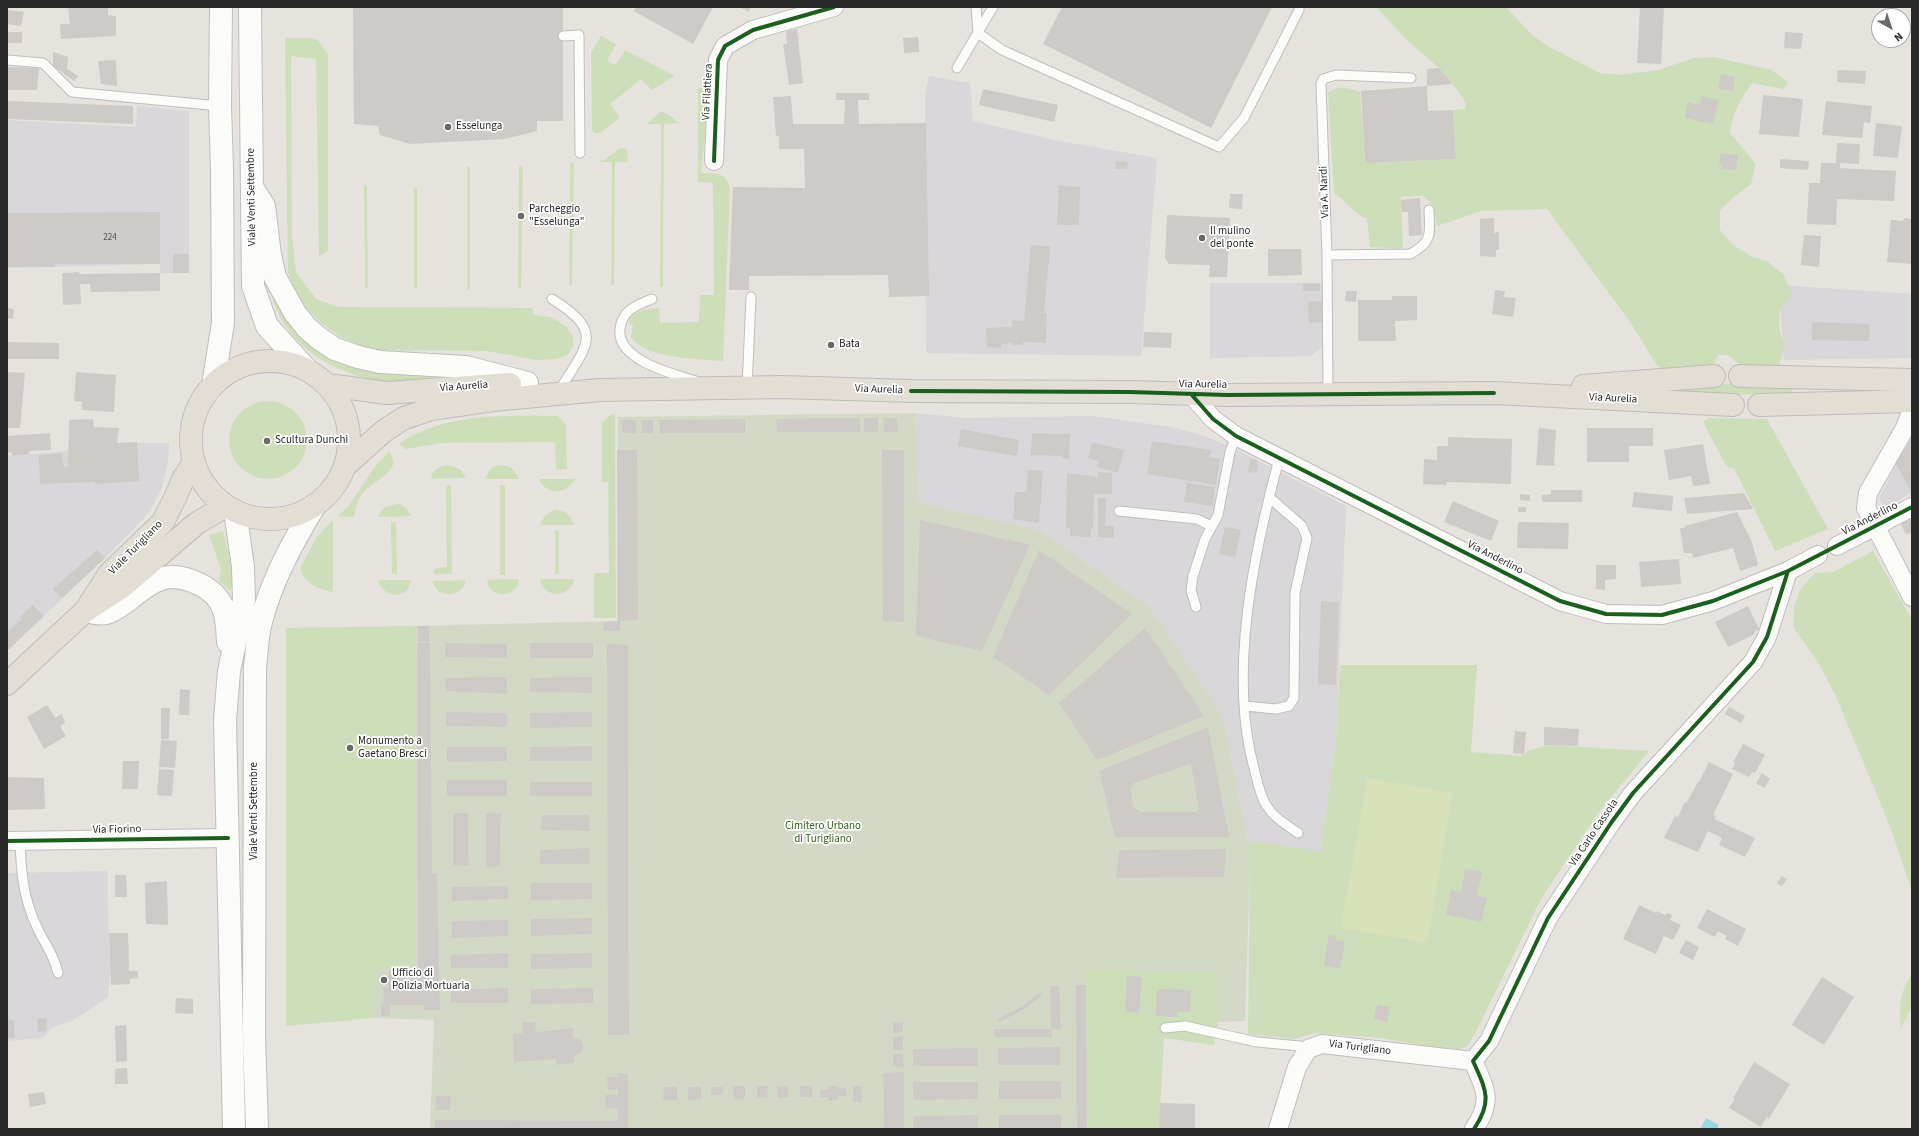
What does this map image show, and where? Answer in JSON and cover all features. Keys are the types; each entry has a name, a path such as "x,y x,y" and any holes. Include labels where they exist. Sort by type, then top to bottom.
{"main road":[{"path":"213,385 223,323 220,106 221,7"},
{"name":"Viale Venti Settembre","path":"250,7 253,286 267,326 307,370"},
{"path":"252,187 264,206 270,255 275,277 295,313 307,328 320,339 346,353 380,362 466,367 527,383"},
{"path":"269,360 290,363 307,370 328,385 343,408 349,434 349,450 346,465 335,486 315,505 294,516 270,519 247,516 231,509 207,488 194,462 191,441 194,420 201,401 213,385 230,372 249,364 269,360"},
{"name":"Via Aurelia","path":"1494,393 1714,376"},
{"path":"1740,376 1905,379"},
{"name":"Via Aurelia","path":"328,385 387,393 527,383 600,390"},
{"name":"Via Aurelia","path":"346,465 390,427 404,418 431,409 492,400 600,390 782,387 911,391 1190,394 1494,393 1733,405"},
{"path":"1759,405 1912,401"},
{"name":"Viale Turigliano","path":"85,611 108,574 163,522 176,496 182,479 194,462"},
{"name":"Viale Venti Settembre","path":"257,1129 254,1035 255,667 261,622 276,576 286,554 315,505"},
{"path":"229,671 244,600 243,567 231,509"},
{"name":"Viale Turigliano","path":"9,679 85,611 122,587 198,523 231,509"},
{"path":"85,611 98,614 111,611 148,585 171,576 192,581 210,590 218,599 227,616 229,671 225,720 234,1129"}],"street":[{"name":"Via Filattiera","path":"714,161 718,60 725,46 754,30 834,7"},
{"path":"1905,379 1912,395"},
{"name":"Via Anderlino","path":"1190,394 1213,419 1236,436 1279,459 1560,601 1606,614 1662,615 1713,601 1788,570 1818,555"},
{"path":"1912,409 1905,428 1868,493 1866,508 1912,597"},
{"name":"Via Anderlino","path":"1837,546 1912,507"},
{"name":"Via Carlo Cassola","path":"1473,1061 1489,1040 1548,918 1611,823 1633,793 1753,662 1767,637 1788,570"},
{"name":"Via Fiorino","path":"13,841 228,838"},
{"name":"Via Turigliano","path":"1308,1049 1322,1044 1473,1061"},
{"path":"1278,1129 1297,1067 1308,1049"},
{"path":"1473,1061 1484,1085 1486,1105 1474,1129"}],"lane":[{"path":"976,7 978,33"},
{"path":"957,68 992,7"},
{"path":"978,33 1002,50 1219,147 1244,118 1299,10 1299,7"},
{"path":"563,36 579,35 580,153"},
{"path":"7,60 43,63 72,92 220,106"},
{"name":"Via A. Nardi","path":"1328,393 1327,255 1321,84 1323,79 1336,75 1411,78"},
{"path":"1327,255 1410,254 1421,248 1428,240 1430,233 1429,210"},
{"path":"747,388 751,297"},
{"path":"652,299 631,308 624,316 620,328 620,340 628,351 665,371 720,388"},
{"path":"552,300 571,312 581,322 586,334 586,347 562,386"},
{"path":"1196,607 1191,590 1193,576 1205,539 1218,515 1230,452 1236,436"},
{"path":"1279,459 1249,605 1243,654 1245,706 1248,745 1266,804 1275,816 1298,833"},
{"path":"1245,706 1276,709 1289,706 1294,698 1295,593 1307,538 1302,526 1270,498"},
{"path":"1119,510 1197,519 1211,526"},
{"path":"13,841 21,872 25,898 36,926 54,957 58,973"},
{"path":"1165,1028 1185,1026 1257,1042 1300,1046 1308,1049"}],"shaded area":[{"path":"929,76 970,83 973,121 1059,141 1157,158 1141,356 926,353 925,95"},
{"path":"137,106 189,111 189,273 160,273 160,264 7,268 7,120 136,127"},
{"path":"1210,283 1323,283 1323,346 1311,356 1210,358"},
{"path":"1779,285 1912,294 1912,358 1784,360"},
{"path":"915,413 965,418 1092,416 1172,427 1205,436 1236,449 1346,506 1336,740 1321,852 1248,841 1224,722 1212,700 1149,606 1041,531 919,502"},
{"path":"1912,437 1912,492 1886,508 1879,499 1896,464"},
{"path":"169,443 168,463 162,488 153,505 144,518 105,558 7,651 7,456 68,451 68,445"},
{"path":"107,871 110,969 108,997 71,1021 53,1027 43,1038 7,1041 7,873"}],"green space":[{"path":"1376,7 1506,7 1532,35 1548,46 1600,73 1620,75 1658,70 1694,58 1714,57 1772,70 1788,82 1784,89 1752,83 1741,101 1735,113 1730,133 1756,164 1751,184 1720,210 1720,230 1733,245 1749,255 1768,262 1783,274 1792,293 1780,309 1779,329 1785,348 1778,367 1742,366 1728,355 1718,355 1714,364 1709,368 1702,370 1687,371 1658,367 1630,322 1547,209 1481,211 1437,226 1433,206 1424,196 1401,197 1403,246 1401,249 1370,247 1367,219 1358,214 1334,193 1328,93 1336,88 1347,88 1360,92 1365,163 1456,159 1453,110 1465,109 1466,103 1453,84 1439,68 1408,41"},
{"path":"601,36 616,44 607,61 616,65 625,50 675,76 652,90 641,79 610,104 620,118 600,133 594,133 592,129 591,53"},
{"path":"285,38 311,38 318,40 328,54 328,250 322,255 319,255 316,59 291,56 292,237 296,272 316,299 338,307 533,308 533,315 550,317 566,326 573,337 573,347 567,355 557,359 537,360 487,351 373,350 344,339 320,322 310,312 301,300 288,273"},
{"path":"698,87 709,93 701,173 715,173 725,177 730,187 723,361 673,356 648,350 638,344 631,337 633,326 629,323 633,315 641,311 659,308 660,323 699,322 700,295 714,295 713,183 698,182"},
{"path":"661,111 671,116 678,123 664,124 663,287 660,287 661,124 647,124"},
{"path":"620,148 625,148 628,152 627,162 615,162 614,285 611,285 612,162 597,162 604,160"},
{"path":"570,163 574,163 572,285 569,285"},
{"path":"519,166 523,166 521,288 518,288"},
{"path":"467,167 470,167 470,289 467,290"},
{"path":"364,186 367,186 368,288 365,288"},
{"path":"414,188 417,188 417,288 414,288"},
{"path":"271,293 302,336 434,372 435,377 390,382 375,380 357,376 324,361 296,339 285,326"},
{"path":"1742,383 1790,385 1793,390 1789,394 1687,395 1684,390 1688,386"},
{"path":"268,401 283,404 290,408 300,418 304,425 307,440 304,455 300,462 290,472 283,476 268,479 253,476 246,472 236,462 232,455 229,440 232,425 236,418 246,408 253,404"},
{"name":"Cimitero Urbano di Turigliano","path":"915,413 919,502 1041,531 1149,606 1212,700 1224,722 1248,841 1250,866 1245,1021 1218,1022 1218,972 1086,969 1087,1129 430,1129 434,1020 374,1018 377,968 415,968 415,626 617,621 618,417"},
{"path":"612,414 615,414 616,618 594,618 594,573 609,573 608,482 602,482 602,422"},
{"path":"497,416 558,416 566,425 567,469 556,470 555,442 442,443 405,449 399,444 436,426 456,421"},
{"path":"1709,418 1767,419 1828,529 1775,551 1734,468 1727,467 1703,422"},
{"path":"390,451 394,463 389,471 371,485 361,496 354,517 337,516 348,507 376,465"},
{"path":"447,465 460,469 466,478 431,479 436,469"},
{"path":"498,465 511,468 519,479 485,479 490,470"},
{"path":"539,479 575,479 562,491 551,491 542,485"},
{"path":"446,485 451,485 452,574 435,574 433,572 436,568 447,567"},
{"path":"500,485 505,485 505,575 500,575"},
{"path":"400,504 407,509 411,516 378,517 384,508"},
{"path":"555,510 567,514 571,518 574,525 540,525 545,515"},
{"path":"333,520 333,592 313,585 305,578 300,568 317,537"},
{"path":"391,522 396,522 397,574 392,574"},
{"path":"555,530 559,531 559,574 555,574"},
{"path":"223,531 233,572 231,591 219,581 221,569 209,535"},
{"path":"1873,551 1912,620 1912,891 1889,824 1835,694 1816,659 1793,627 1794,607 1801,588 1815,573 1833,572"},
{"path":"519,579 514,590 503,594 493,591 487,580"},
{"path":"540,579 574,579 568,590 557,594 546,590 542,586"},
{"path":"378,580 411,580 406,591 396,595 385,591"},
{"path":"466,580 459,591 451,594 438,591 432,581"},
{"path":"415,626 415,969 377,968 374,1018 286,1026 286,628"},
{"path":"1340,665 1477,665 1471,752 1521,756 1528,751 1547,745 1649,751 1598,813 1541,899 1475,1034 1467,1046 1454,1051 1382,1038 1315,1033 1294,1039 1248,1034 1250,866 1248,841 1321,851 1336,740"},
{"path":"1367,778 1453,793 1427,943 1341,928"},
{"path":"1086,969 1218,972 1218,1022 1214,1045 1164,1038 1159,1129 1087,1129"},
{"path":"1912,974 1912,1007 1901,1028 1900,1013 1902,994"}],"water":[{"path":"1706,1118 1719,1125 1717,1129 1700,1129"}],"building":[{"path":"68,7 108,7 108,15 116,16 116,36 61,39 60,24 70,24"},
{"path":"353,7 563,7 563,121 537,121 537,131 505,139 410,144 380,135 378,126 354,124"},
{"path":"636,7 713,7 693,44 634,11"},
{"path":"739,7 751,7 748,12"},
{"path":"1062,7 1272,7 1211,128 1043,44"},
{"path":"1640,7 1664,7 1661,64 1637,63"},
{"path":"7,10 24,12 21,26 7,24"},
{"path":"797,29 803,83 789,85 783,44 787,44 786,31"},
{"path":"7,32 22,32 22,43 7,43"},
{"path":"1785,32 1803,33 1801,49 1784,48"},
{"path":"918,37 919,52 904,53 903,38"},
{"path":"53,52 68,57 67,69 78,76 74,81 53,66"},
{"path":"116,60 117,86 101,84 98,61"},
{"path":"7,67 39,68 37,90 7,90"},
{"path":"1439,68 1453,84 1427,86 1427,69"},
{"path":"1838,70 1866,71 1865,84 1837,82"},
{"path":"1721,74 1735,77 1733,91 1718,89"},
{"path":"1427,86 1428,111 1453,110 1456,159 1365,163 1361,91"},
{"path":"983,89 1058,105 1054,122 979,105"},
{"path":"836,93 869,93 869,100 858,100 859,124 926,123 929,296 889,297 888,275 749,276 749,290 729,290 733,187 805,188 804,149 779,149 779,136 776,136 773,97 791,96 793,124 844,124 845,100 836,100"},
{"path":"1763,95 1803,99 1799,137 1759,134"},
{"path":"1702,96 1719,100 1713,124 1685,118 1688,102 1700,105"},
{"path":"7,101 133,106 133,124 7,119"},
{"path":"1826,101 1872,106 1870,123 1864,122 1862,138 1822,135"},
{"path":"1876,123 1902,126 1898,158 1873,156"},
{"path":"1837,143 1860,144 1859,164 1840,163 1840,168 1896,171 1894,201 1837,199 1836,225 1807,224 1809,183 1820,183 1821,163 1836,163"},
{"path":"1720,153 1738,155 1736,170 1721,169 1722,164 1719,163"},
{"path":"1780,159 1809,161 1808,170 1780,168"},
{"path":"1116,161 1128,162 1127,169 1115,169"},
{"path":"1059,186 1080,187 1079,225 1057,225"},
{"path":"1230,194 1243,194 1242,209 1229,208"},
{"path":"1420,198 1422,235 1409,236 1408,212 1402,212 1401,200"},
{"path":"160,212 160,264 55,264 55,267 7,267 7,213"},
{"path":"1167,215 1230,218 1227,277 1209,277 1210,265 1169,264 1165,258"},
{"path":"1494,218 1494,233 1499,232 1499,250 1496,250 1496,257 1480,256 1480,219"},
{"path":"1904,218 1912,219 1912,264 1887,262 1891,220 1903,221"},
{"path":"1804,235 1821,236 1819,267 1801,265"},
{"path":"1031,245 1050,246 1044,313 1047,313 1046,343 1023,342 1023,345 1012,345 1012,343 1002,344 1001,348 987,347 986,328 1012,327 1012,320 1024,321"},
{"path":"1268,249 1301,249 1302,275 1268,276"},
{"path":"173,254 188,254 189,273 173,273"},
{"path":"79,272 80,274 160,273 160,291 91,292 90,284 80,284 81,304 63,305 62,273"},
{"path":"1303,283 1320,284 1320,291 1303,291"},
{"path":"1495,290 1505,291 1504,297 1516,298 1513,317 1492,314"},
{"path":"1346,291 1357,291 1356,302 1345,301"},
{"path":"1392,296 1417,296 1417,320 1395,321 1396,341 1358,341 1358,300 1392,300"},
{"path":"1322,301 1323,322 1309,323 1308,302"},
{"path":"7,308 14,309 13,319 7,318"},
{"path":"1812,322 1870,324 1869,341 1812,340"},
{"path":"1144,332 1172,333 1171,348 1143,347"},
{"path":"7,342 59,343 59,359 7,359"},
{"path":"7,372 25,373 20,428 7,428"},
{"path":"76,372 116,375 114,412 82,410 82,402 74,401"},
{"path":"860,418 861,432 777,432 776,419"},
{"path":"864,418 878,418 878,432 864,432"},
{"path":"883,418 897,418 898,432 884,432"},
{"path":"93,419 94,427 119,428 117,443 137,442 139,481 95,484 95,482 40,484 39,455 62,453 64,467 68,467 69,420"},
{"path":"745,419 745,433 660,433 659,420"},
{"path":"622,420 636,420 636,433 622,433"},
{"path":"642,420 653,420 653,433 642,433"},
{"path":"1539,428 1556,430 1554,466 1536,465"},
{"path":"1587,428 1653,428 1653,446 1629,446 1629,462 1587,462"},
{"path":"961,429 1019,440 1016,456 958,446"},
{"path":"50,433 51,450 29,451 29,454 12,456 12,452 7,453 7,436"},
{"path":"1032,433 1070,434 1069,459 1062,458 1062,456 1031,455"},
{"path":"1448,437 1512,439 1511,484 1447,482 1446,485 1423,484 1424,459 1437,460 1437,446 1448,446"},
{"path":"1912,437 1912,493 1896,464"},
{"path":"1152,441 1211,450 1209,457 1220,459 1216,485 1147,474"},
{"path":"1092,442 1124,450 1118,473 1097,467 1099,461 1088,458"},
{"path":"1703,444 1710,484 1693,486 1691,476 1669,480 1664,450"},
{"path":"617,450 637,450 638,620 620,621 620,631 604,631 603,622 618,621"},
{"path":"882,450 904,450 904,622 883,621"},
{"path":"1250,459 1258,460 1256,473 1248,472"},
{"path":"1028,470 1043,471 1039,523 1013,519 1015,492 1026,492"},
{"path":"1098,472 1112,473 1112,494 1094,494 1093,529 1091,529 1091,537 1070,536 1070,528 1066,528 1067,473 1098,477"},
{"path":"1187,483 1215,487 1213,506 1184,502"},
{"path":"1551,490 1582,490 1582,502 1542,502 1542,495 1551,494"},
{"path":"1634,492 1673,496 1672,511 1632,507"},
{"path":"1744,493 1753,509 1687,514 1684,498"},
{"path":"1520,494 1530,495 1530,501 1520,500"},
{"path":"1098,498 1106,498 1105,526 1114,526 1114,538 1098,537"},
{"path":"1453,501 1499,521 1491,541 1444,522"},
{"path":"1518,507 1526,507 1526,512 1518,512"},
{"path":"1737,512 1752,542 1758,565 1740,571 1733,548 1693,558 1692,553 1684,553 1680,528 1685,528 1685,526"},
{"path":"1912,517 1912,533 1906,534 1900,523"},
{"path":"920,520 1030,545 982,651 916,636"},
{"path":"1518,522 1569,523 1568,549 1517,548"},
{"path":"1225,527 1241,530 1235,557 1219,554"},
{"path":"97,550 105,558 62,598 53,589"},
{"path":"1039,550 1132,614 1049,695 993,657"},
{"path":"1679,559 1681,584 1641,587 1639,562"},
{"path":"1596,565 1616,565 1616,579 1605,580 1605,590 1596,589"},
{"path":"1321,601 1339,602 1336,685 1318,684"},
{"path":"33,605 44,616 7,651 7,630 8,632 22,619 20,617"},
{"path":"1748,606 1759,629 1754,632 1755,634 1728,647 1715,622"},
{"path":"418,626 429,626 429,642 418,642"},
{"path":"1145,628 1204,716 1097,760 1059,703"},
{"path":"417,643 430,643 432,873 437,873 440,1010 424,1010 423,1005 390,1005 390,1016 381,1016 381,1004 384,1004 383,988 388,987 389,971 418,972"},
{"path":"445,643 507,644 507,658 445,657"},
{"path":"530,643 593,643 593,658 530,658"},
{"path":"607,644 628,645 629,1035 608,1035"},
{"path":"507,677 507,694 446,691 445,678"},
{"path":"592,677 592,693 530,692 530,678"},
{"path":"180,689 190,690 189,715 179,715"},
{"path":"47,705 55,718 62,714 65,723 60,726 66,736 44,749 27,717"},
{"path":"1729,707 1745,716 1741,723 1725,714"},
{"path":"161,708 170,708 169,739 161,739"},
{"path":"446,712 507,713 507,727 446,726"},
{"path":"592,712 592,727 530,728 530,713"},
{"path":"1208,727 1229,837 1115,837 1099,771","holes":["1191,764 1199,809 1196,812 1140,812 1133,806 1130,789 1134,783"]},
{"path":"1544,727 1579,729 1578,746 1544,745"},
{"path":"1515,731 1526,732 1524,754 1513,753"},
{"path":"161,740 177,741 175,768 159,767"},
{"path":"1743,744 1765,755 1755,773 1752,772 1749,777 1732,769 1735,763 1733,762"},
{"path":"592,746 592,761 530,761 530,747"},
{"path":"447,747 507,747 507,761 447,762"},
{"path":"123,761 139,761 138,789 122,789"},
{"path":"1709,762 1733,774 1713,815 1716,816 1714,819 1755,838 1745,857 1719,845 1722,838 1708,831 1698,852 1664,838 1675,816 1678,817 1684,803 1687,802"},
{"path":"159,769 174,770 172,796 157,795"},
{"path":"1762,773 1770,779 1764,788 1756,783"},
{"path":"7,777 44,778 45,809 7,810"},
{"path":"447,780 507,780 507,796 447,796"},
{"path":"530,782 592,782 592,796 530,796"},
{"path":"453,813 468,813 469,866 453,865"},
{"path":"501,813 500,866 486,867 486,814"},
{"path":"542,815 589,815 590,831 541,830"},
{"path":"589,848 590,864 540,864 540,850"},
{"path":"1226,849 1224,877 1116,878 1119,850"},
{"path":"1465,869 1482,872 1477,896 1487,898 1481,922 1446,915 1451,890 1461,892"},
{"path":"115,875 126,875 127,897 115,897"},
{"path":"1782,876 1787,879 1782,886 1777,883"},
{"path":"167,881 168,925 146,924 145,883"},
{"path":"531,883 592,883 592,899 531,900"},
{"path":"508,886 508,899 452,901 452,887"},
{"path":"1639,905 1656,913 1657,911 1665,915 1667,913 1672,915 1670,920 1681,925 1673,940 1664,936 1656,954 1623,939"},
{"path":"1707,909 1746,929 1738,946 1725,939 1727,936 1718,931 1715,937 1697,928"},
{"path":"592,918 592,934 531,936 531,919"},
{"path":"508,920 508,936 451,938 452,921"},
{"path":"109,933 128,933 129,971 138,971 138,978 130,979 130,984 111,985"},
{"path":"1329,934 1336,936 1336,941 1345,942 1340,969 1324,966"},
{"path":"1686,940 1699,947 1693,960 1679,953"},
{"path":"508,953 508,968 451,968 451,955"},
{"path":"592,953 592,968 531,969 531,954"},
{"path":"1127,976 1142,977 1139,1013 1125,1011"},
{"path":"1822,977 1854,997 1824,1045 1792,1025"},
{"path":"1076,985 1086,985 1087,1129 1077,1129"},
{"path":"1050,986 1059,986 1061,1029 1051,1029"},
{"path":"508,988 508,1003 451,1003 451,990"},
{"path":"593,988 593,1003 531,1004 531,989"},
{"path":"1157,989 1191,990 1190,1012 1177,1012 1177,1017 1156,1016"},
{"path":"1040,992 1042,995 1026,1008 1000,1022 998,1019 1023,1006"},
{"path":"176,998 193,999 193,1014 175,1013"},
{"path":"1377,1004 1390,1007 1387,1022 1374,1019"},
{"path":"46,1018 47,1031 38,1032 37,1019"},
{"path":"7,1020 14,1020 15,1038 7,1038"},
{"path":"522,1022 535,1022 536,1032 573,1028 573,1039 579,1039 583,1043 583,1050 578,1055 574,1055 574,1063 556,1065 556,1059 514,1062 513,1034 523,1033"},
{"path":"893,1022 903,1022 903,1032 893,1033"},
{"path":"126,1025 127,1061 116,1062 115,1026"},
{"path":"994,1029 1051,1029 1052,1037 995,1037"},
{"path":"903,1036 903,1050 893,1050 893,1037"},
{"path":"1060,1047 1060,1065 998,1065 998,1048"},
{"path":"977,1048 978,1066 913,1066 913,1049"},
{"path":"893,1054 903,1054 904,1067 893,1066"},
{"path":"1754,1062 1790,1084 1769,1119 1767,1117 1761,1127 1729,1108 1735,1099 1733,1098"},
{"path":"127,1068 128,1084 115,1084 115,1069"},
{"path":"904,1072 904,1129 884,1129 883,1073"},
{"path":"618,1073 628,1074 628,1129 435,1129 435,1120 618,1121 618,1109 606,1108 605,1095 618,1095 618,1089 608,1090 607,1077 618,1077"},
{"path":"999,1081 1061,1081 1061,1099 999,1099"},
{"path":"913,1082 978,1082 978,1099 913,1100"},
{"path":"733,1086 745,1086 745,1098 734,1099"},
{"path":"757,1086 768,1086 767,1098 757,1098"},
{"path":"777,1086 788,1086 788,1097 778,1098"},
{"path":"800,1086 812,1086 813,1097 800,1097"},
{"path":"829,1086 837,1086 837,1089 846,1088 847,1096 838,1096 838,1100 829,1101 829,1097 820,1097 820,1090 829,1089"},
{"path":"853,1086 861,1086 862,1102 853,1102"},
{"path":"664,1087 677,1087 677,1100 663,1100"},
{"path":"688,1087 701,1087 701,1099 688,1100"},
{"path":"711,1087 723,1087 723,1095 711,1095"},
{"path":"44,1092 46,1104 30,1107 28,1094"},
{"path":"436,1096 451,1096 450,1110 435,1110"},
{"path":"1160,1103 1195,1104 1195,1129 1159,1129"},
{"path":"978,1115 978,1129 913,1129 913,1116"},
{"path":"999,1115 1061,1115 1061,1129 999,1129"}],"cycle path":[{"path":"714,161 718,60 725,46 753,30 834,7"},
{"path":"911,391 1130,392 1227,395 1494,393"},
{"path":"1191,394 1213,419 1236,436 1560,601 1606,614 1662,615 1713,601 1788,571 1912,507"},
{"path":"1474,1129 1484,1111 1486,1095 1473,1061 1489,1041 1548,918 1611,823 1633,793 1753,662 1767,637 1788,571"},
{"path":"7,841 228,838"}],"place":[{"name":"Esselunga","path":"448,127"},
{"name":"Parcheggio \"Esselunga\"","path":"521,216"},
{"name":"Il mulino del ponte","path":"1202,238"},
{"name":"Bata","path":"831,345"},
{"name":"Scultura Dunchi","path":"267,441"},
{"name":"Monumento a Gaetano Bresci","path":"350,748"},
{"name":"Ufficio di Polizia Mortuaria","path":"384,980"}]}
